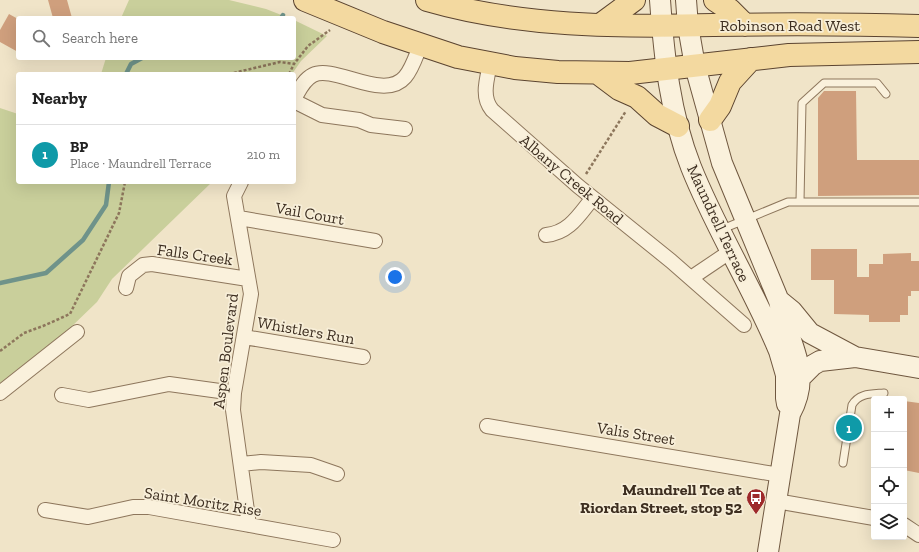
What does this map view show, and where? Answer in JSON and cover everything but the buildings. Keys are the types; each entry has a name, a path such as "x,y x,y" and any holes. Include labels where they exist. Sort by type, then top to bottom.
{"main road":[{"path":"305,0 420,46 490,64 558,72 599,74 667,70"},
{"path":"427,0 513,18 600,25 662,27"},
{"path":"600,25 634,0"},
{"name":"Maundrell Terrace","path":"660,0 667,70 678,126 691,166 720,230 779,351 786,375 786,398 790,414"},
{"name":"Maundrell Terrace","path":"686,0 688,26 695,66 722,163 779,301 782,316 798,357 800,378 798,400 790,414 768,552"},
{"path":"715,0 730,10 745,25"},
{"name":"Robinson Road West","path":"662,27 745,25 919,26"},
{"name":"Robinson Road West","path":"667,70 751,59 833,53 919,52"},
{"path":"710,120 720,106 730,82 751,59"},
{"path":"599,74 619,89 637,97 657,115 678,126"},
{"path":"779,301 792,312 810,333 855,357"},
{"path":"800,378 820,361 855,357 919,368"}],"street":[{"path":"296,96 304,82 314,74 326,74 382,85 396,83 405,77 420,46"},
{"name":"Albany Creek Road","path":"490,64 486,93 490,107 578,186 691,278 744,325"},
{"path":"296,101 322,115 359,120 371,125 405,130"},
{"name":"Aspen Boulevard","path":"239,184 234,196 251,294 234,393 233,410 249,525"},
{"path":"546,235 557,234 565,230 592,198"},
{"name":"Vail Court","path":"239,218 375,241"},
{"path":"691,278 731,251"},
{"name":"Falls Creek","path":"126,288 129,276 143,265 152,264 248,279"},
{"path":"0,393 77,332"},
{"name":"Whistlers Run","path":"244,337 363,357"},
{"path":"62,395 89,400 169,384 234,393"},
{"name":"Valis Street","path":"487,426 780,474"},
{"path":"241,464 261,462 311,465 337,474"},
{"path":"776,501 871,517"},
{"name":"Saint Moritz Rise","path":"45,510 88,517 133,507 149,507 333,540"},
{"path":"907,527 919,535"}],"lane":[{"path":"800,201 802,102 824,83 877,83 886,94"},
{"path":"720,230 788,202 919,202"},
{"path":"843,463 852,405 864,395 884,393"}],"path":[{"path":"291,72 294,64 308,46 331,29"},
{"path":"238,72 280,62 294,64"},
{"path":"578,186 628,107"},
{"path":"0,351 24,333 70,314 119,213 124,184"}],"green space":[{"path":"129,0 229,0 266,9 284,16 122,16"},
{"path":"296,21 327,36 301,61 293,72 102,72 105,60 296,60"},
{"path":"0,108 16,113 16,184 210,184 112,279 97,302 69,329 0,383"}],"waterway":[{"path":"127,72 131,64 138,60"},
{"path":"0,283 46,273 83,240 106,205 109,184"}],"place":[{"name":"BP","path":"849,428"},
{"name":"Maundrell Tce at Riordan Street, stop 52","path":"756,515"}]}
